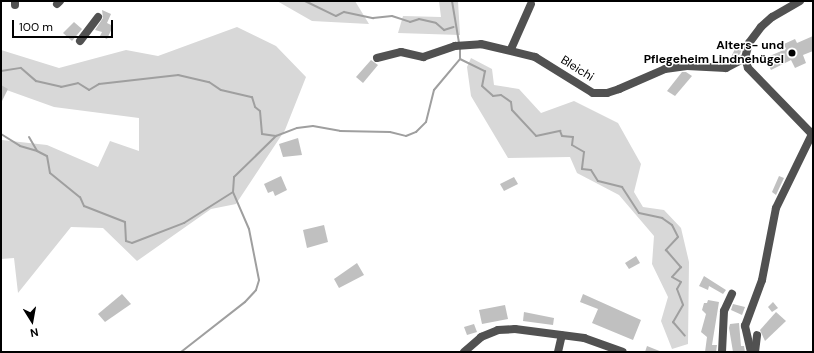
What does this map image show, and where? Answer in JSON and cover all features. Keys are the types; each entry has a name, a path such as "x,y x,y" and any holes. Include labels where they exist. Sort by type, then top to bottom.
{"street":[{"path":"750,352 745,326 762,280 776,208 812,133 748,68 745,58 749,43 761,27 772,17 800,1"},
{"path":"511,49 531,4"},
{"path":"80,41 98,17"},
{"name":"Bleichi","path":"377,58 401,52 423,57 455,46 481,44 511,49 535,57 593,93 607,93 664,69 687,66 726,68 745,58"},
{"path":"722,352 724,311 732,294"},
{"path":"464,352 481,337 498,330 562,335 597,342 623,352"},
{"path":"558,352 562,335"},
{"path":"755,352 757,335"}],"shaded area":[{"path":"277,1 355,1 369,24 312,21"},
{"path":"439,1 458,1 460,35 398,33 403,16 441,17"},
{"path":"237,27 276,46 306,77 285,130 236,204 211,209 137,261 103,228 71,227 18,293 14,258 1,259 2,140 47,145 98,167 110,141 139,151 139,118 54,107 1,88 1,50 59,68 126,50 158,56"},
{"path":"471,58 492,69 494,85 519,89 541,113 574,101 618,123 641,164 634,192 643,207 664,210 681,228 689,262 688,344 672,349 661,321 668,297 652,264 654,236 619,195 577,173 570,157 508,158 471,96 467,67"}],"building":[{"path":"102,10 111,14 107,23 113,26 107,39 100,36 102,32 95,30 103,18"},
{"path":"74,22 82,29 72,41 63,33"},
{"name":"Alters- und Pflegeheim Lindnehügel","path":"813,36 813,51 803,55 806,63 795,68 791,60 771,70 765,58 786,49 784,44 795,39 797,43"},
{"path":"738,43 743,45 740,54 733,58 731,57"},
{"path":"371,60 378,65 363,83 356,77"},
{"path":"682,72 686,72 692,76 675,96 667,91"},
{"path":"1,85 8,89 1,103"},
{"path":"298,138 302,155 283,157 279,144"},
{"path":"281,176 287,190 275,196 273,191 268,193 264,184"},
{"path":"779,176 784,178 776,195 772,192"},
{"path":"514,177 518,184 504,191 500,184"},
{"path":"324,225 328,242 307,248 303,230"},
{"path":"636,256 640,263 629,269 625,263"},
{"path":"357,263 364,275 339,288 334,279"},
{"path":"704,276 726,290 723,294 709,286 708,290 699,286"},
{"path":"122,294 131,304 105,322 98,314"},
{"path":"583,294 641,320 633,340 592,323 598,309 580,302"},
{"path":"708,300 719,302 712,345 717,345 716,352 705,352 707,337 701,332 706,314 702,310 704,303 707,303"},
{"path":"773,302 778,308 772,312 768,307"},
{"path":"733,304 745,307 742,315 731,310"},
{"path":"505,305 508,319 482,324 479,310"},
{"path":"524,312 554,318 553,325 523,321"},
{"path":"776,312 786,321 765,341 760,330"},
{"path":"739,323 741,346 744,346 745,352 733,352 729,328 730,324"},
{"path":"474,324 477,332 467,335 464,327"},
{"path":"647,346 662,352 645,352"}],"waterway":[{"path":"305,1 336,16 344,12 373,18 392,16 410,22 419,19 436,23 444,30 454,27"},
{"path":"452,1 459,43"},
{"path":"181,352 245,302 256,290 259,280 249,229 233,192 234,177 276,136 297,128 313,126 340,131 390,132 406,136 416,132 426,122 434,90 460,59 460,48"},
{"path":"460,59 485,71 482,86 493,96 501,95 511,102 512,110 536,136 560,131 562,136 573,137 572,145 584,152 582,169 591,170 598,181 622,187 639,213 662,218 672,225 678,237 666,250 681,267 672,277 681,282 677,289 683,305 673,322 685,336"},
{"path":"1,71 21,68 36,81 61,87 78,83 89,90 99,84 178,75 209,82 221,90 252,97 255,107 260,111 262,134 276,136"},
{"path":"1,134 20,146 37,151"},
{"path":"29,137 37,151 47,156 50,173 80,197 84,206 125,222 126,241 132,243 184,223 233,192"}],"place":[{"name":"Alters- und Pflegeheim Lindnehügel","path":"792,53"}]}
